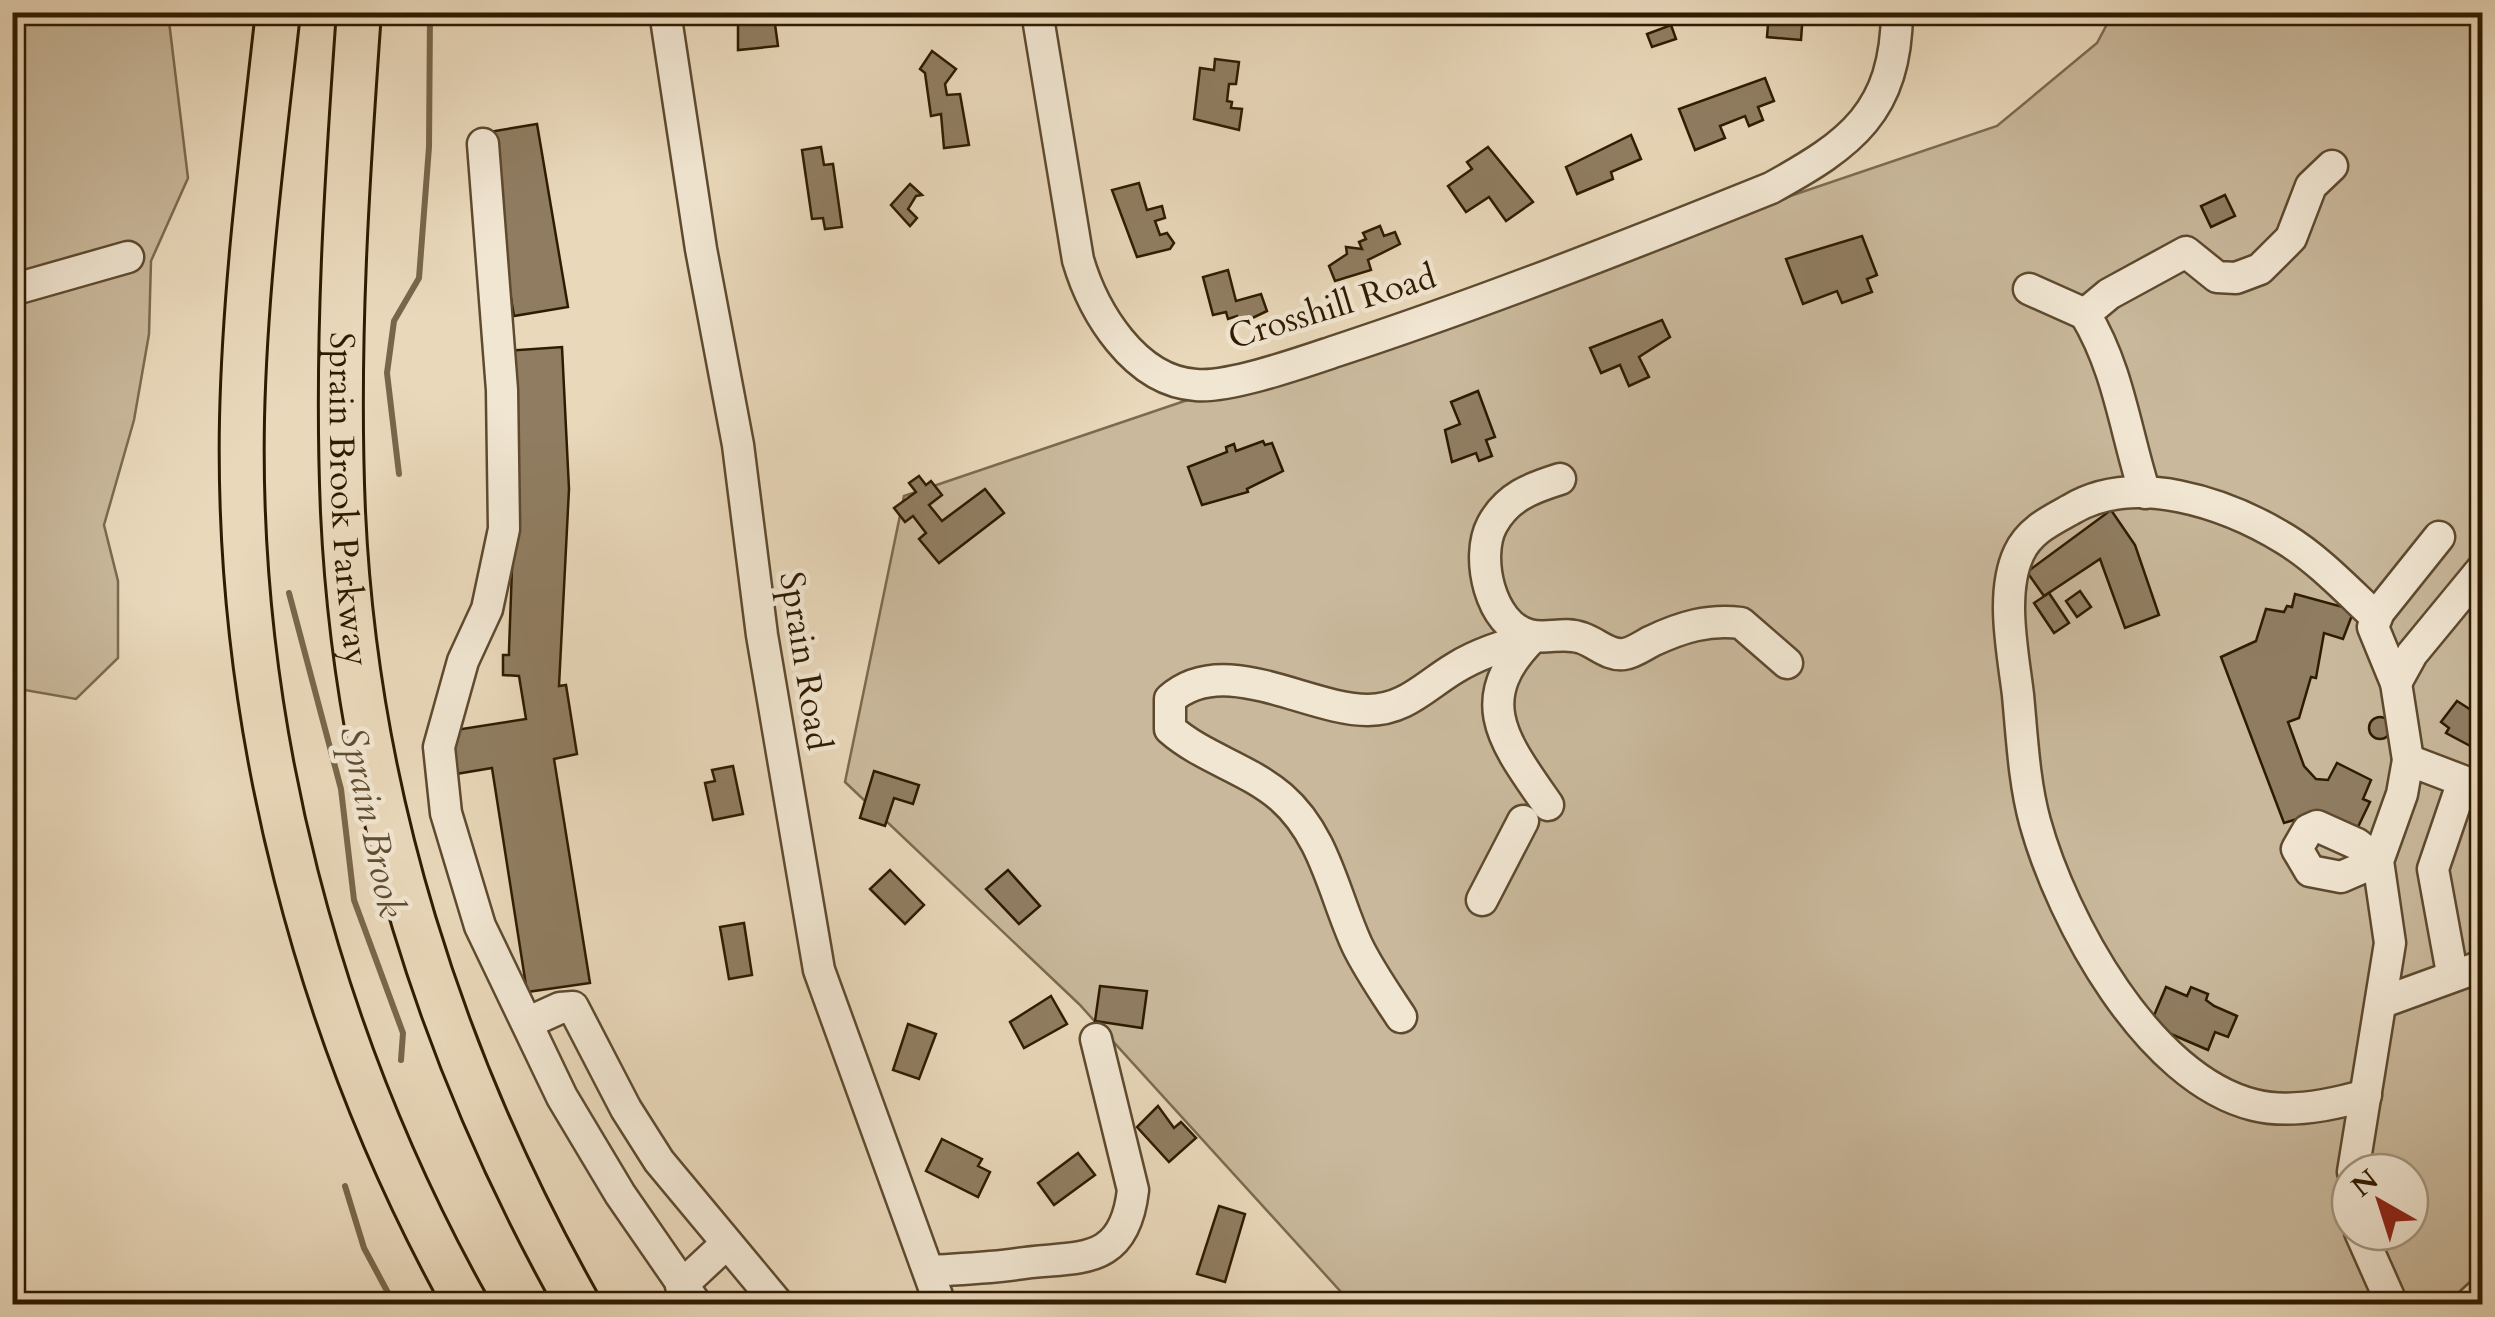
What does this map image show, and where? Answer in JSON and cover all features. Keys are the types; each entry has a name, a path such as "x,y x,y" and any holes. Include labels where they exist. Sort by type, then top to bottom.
{"highway":[{"path":"278,12 250,282 242,423 247,564 263,705 293,860 348,1044 401,1174 466,1304"},
{"name":"Sprain Brook Parkway","path":"359,12 344,234 341,428 348,585 366,724 396,861 448,1029 508,1174 578,1304"}],"street":[{"name":"Sprain Road","path":"665,12 701,249 738,445 762,635 819,970 857,1084 931,1271 940,1304"},
{"name":"Crosshill Road","path":"1037,12 1078,260 1090,298 1142,361 1168,377 1196,385 1294,365 1374,339 1726,206 1824,159 1867,122 1896,49 1897,12"},
{"path":"482,144 502,390 504,528 487,609 463,661 439,747 446,814 480,926 562,1097 689,1295 726,1244"},
{"path":"2085,314 2109,294 2186,252 2217,277 2236,278 2260,269 2292,238 2312,186 2332,166"},
{"path":"12,290 128,257"},
{"path":"2029,290 2085,314 2111,360 2120,411 2145,493"},
{"path":"1534,637 1515,629 1493,596 1482,564 1484,540 1499,512 1524,490 1560,480"},
{"path":"2366,1095 2285,1109 2254,1105 2214,1090 2171,1057 2143,1025 2063,904 2034,820 2012,642 2011,583 2019,553 2036,530 2082,503 2107,495 2145,493 2225,508 2287,540 2376,617"},
{"path":"2357,1152 2390,942 2378,861 2402,794 2408,760 2396,683 2374,633 2376,617 2440,537"},
{"path":"2396,683 2412,654 2482,569"},
{"path":"1401,1017 1359,949 1342,911 1334,876 1283,798 1170,728 1170,699 1184,686 1274,685 1328,706 1367,710 1397,707 1456,667 1534,637 1560,632 1609,653 1626,654 1694,624 1732,622 1741,623 1788,663"},
{"path":"1482,900 1535,813 1496,714 1499,684 1514,656 1534,637"},
{"path":"2408,760 2463,781 2434,869 2452,973"},
{"path":"2383,1002 2452,973 2482,966"},
{"path":"527,1023 560,1008 573,1008 626,1110 659,1161 778,1304"},
{"path":"931,1271 1080,1261 1110,1244 1130,1213 1133,1190 1096,1039"},
{"path":"2369,1252 2392,1304"},
{"path":"2470,1304 2482,1293"}],"shaded area":[{"path":"12,13 168,13 188,178 151,261 149,334 134,420 104,525 118,581 118,658 76,699 13,688"},
{"path":"2113,13 2482,13 2482,1304 1352,1304 1079,1004 845,782 904,496 1997,126 2097,43"}],"building":[{"path":"738,12 774,17 778,46 738,50"},
{"path":"1769,12 1803,12 1801,40 1767,37"},
{"path":"1671,25 1676,39 1652,47 1647,34"},
{"path":"932,51 956,69 945,84 947,95 960,94 969,145 944,148 941,114 931,116 925,73 920,69"},
{"path":"1215,59 1239,62 1236,84 1229,84 1227,101 1232,102 1231,108 1242,109 1239,130 1194,119 1200,68 1214,70"},
{"path":"1765,78 1774,101 1758,107 1763,120 1749,126 1745,116 1720,126 1725,138 1695,150 1679,109"},
{"path":"537,124 568,307 514,316 483,133"},
{"path":"1631,135 1641,159 1611,172 1613,179 1577,194 1566,167"},
{"path":"821,147 824,165 833,164 842,227 825,229 823,218 812,219 802,150"},
{"path":"1488,147 1533,202 1506,221 1489,197 1466,212 1448,186 1472,169 1467,162"},
{"path":"1139,183 1147,210 1162,206 1165,218 1155,221 1160,235 1167,233 1174,243 1170,249 1137,257 1112,190"},
{"path":"910,184 922,195 916,196 908,209 917,218 910,226 891,205"},
{"path":"2225,195 2235,216 2211,227 2201,206"},
{"path":"1380,226 1384,236 1395,232 1400,244 1368,260 1371,270 1335,281 1329,266 1347,254 1346,247 1362,249 1359,242 1366,239 1363,233"},
{"path":"1862,236 1877,275 1867,279 1872,292 1842,303 1837,291 1803,304 1786,259"},
{"path":"1228,270 1236,301 1261,294 1267,311 1240,324 1237,316 1228,319 1226,312 1213,315 1203,277"},
{"path":"1662,320 1670,337 1639,357 1649,377 1629,386 1620,365 1601,373 1590,348"},
{"path":"562,347 569,489 559,686 566,685 577,754 554,759 590,983 527,992 492,768 456,774 449,731 526,719 519,676 503,675 503,655 509,655 515,486 505,351"},
{"path":"1478,391 1495,437 1486,440 1492,456 1479,461 1476,453 1452,462 1445,430 1460,424 1451,402"},
{"path":"1263,441 1265,445 1272,443 1283,471 1247,489 1248,492 1202,505 1188,467 1227,452 1226,447 1234,444 1236,451"},
{"path":"919,476 926,485 931,481 942,495 929,505 942,521 985,489 1004,513 939,563 919,539 926,533 913,516 905,522 894,508 916,492 909,483"},
{"path":"2111,510 2135,545 2159,615 2125,628 2100,559 2044,596 2027,572"},
{"path":"2080,591 2091,607 2077,617 2066,601"},
{"path":"2049,593 2069,623 2054,633 2034,603"},
{"path":"2295,594 2354,610 2343,639 2324,633 2316,678 2311,677 2299,718 2288,722 2304,766 2316,779 2328,780 2337,763 2371,780 2363,799 2370,802 2356,831 2317,813 2284,823 2221,657 2256,641 2266,609 2284,612 2287,606 2292,607"},
{"path":"2457,701 2482,717 2482,737 2474,748 2446,733 2449,728 2441,722"},
{"path":"2380,717 2388,720 2388,736 2380,739 2372,736 2369,728 2372,720"},
{"path":"733,766 743,814 713,820 705,783 715,781 712,770"},
{"path":"874,771 919,785 913,804 894,798 885,826 860,818"},
{"path":"890,870 924,905 905,924 870,889"},
{"path":"1008,870 1040,906 1019,924 986,889"},
{"path":"744,923 752,975 729,979 720,927"},
{"path":"1100,986 1147,991 1142,1028 1095,1021"},
{"path":"2166,987 2187,996 2191,987 2208,994 2206,1000 2214,1006 2237,1016 2228,1037 2215,1032 2208,1050 2150,1025"},
{"path":"1051,996 1067,1024 1024,1048 1010,1022"},
{"path":"908,1024 936,1034 919,1079 893,1070"},
{"path":"1158,1106 1174,1128 1181,1122 1196,1138 1169,1162 1137,1127"},
{"path":"942,1139 982,1159 978,1166 990,1172 978,1197 926,1171"},
{"path":"1078,1153 1095,1175 1054,1205 1038,1183"},
{"path":"1219,1206 1245,1214 1225,1282 1197,1274"}],"waterway":[{"name":"Sprain Brook","path":"399,474 387,373 394,321 419,278 429,147 430,12"},
{"name":"Sprain Brook","path":"289,593 341,789 354,900 403,1033 401,1060"},
{"name":"Sprain Brook","path":"345,1186 364,1248 394,1304"}]}
